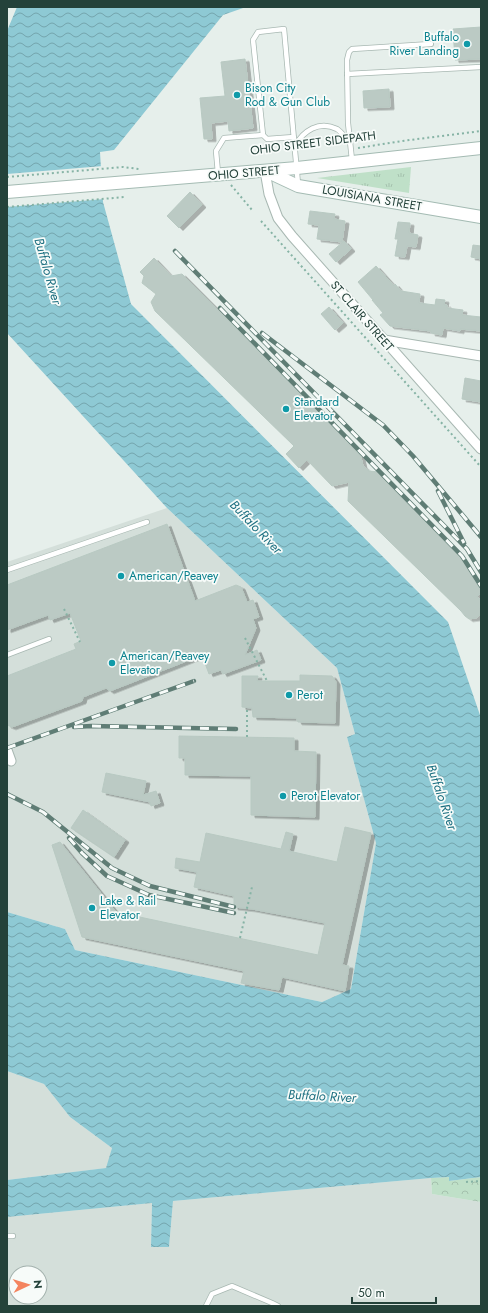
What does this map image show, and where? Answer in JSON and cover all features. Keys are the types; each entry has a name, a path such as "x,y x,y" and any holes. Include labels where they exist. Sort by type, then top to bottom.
{"street":[{"name":"OHIO STREET","path":"7,192 265,171 481,148"},
{"name":"LOUISIANA STREET","path":"265,171 298,186 481,217"},
{"name":"ST CLAIR STREET","path":"265,171 269,194 278,218 481,449"},
{"path":"384,340 481,356"},
{"path":"7,750 11,761"}],"lane":[{"path":"294,136 267,139 263,135 253,40 258,32 284,29 297,168 298,186"},
{"path":"352,162 348,123 347,60 349,52 352,50 431,44"},
{"path":"347,74 481,68"},
{"path":"295,146 303,134 317,127 338,130 350,143"},
{"path":"218,175 216,151 224,138 263,135"},
{"path":"7,570 147,522"},
{"path":"7,655 49,639"},
{"path":"7,1236 13,1236"},
{"path":"206,1306 212,1294 232,1286 278,1306"}],"path":[{"name":"OHIO STREET SIDEPATH","path":"351,149 481,131"},
{"path":"7,178 123,167 139,169"},
{"path":"231,185 251,209"},
{"path":"7,207 125,197"},
{"name":"ST CLAIR STREET","path":"261,221 481,467"},
{"path":"64,609 80,642"},
{"path":"245,638 267,681"},
{"path":"246,737 247,708"},
{"path":"240,938 252,887"},
{"path":"466,1182 481,1181"}],"shaded area":[{"path":"167,508 337,668 355,734 347,737 376,843 351,989 322,1002 75,950 65,929 7,912 7,562"},
{"path":"7,1071 44,1084 70,1117 112,1148 107,1168 7,1180"},
{"path":"431,1178 432,1194 481,1202 481,1306 7,1306 7,1217 152,1203 151,1247 169,1247 173,1201"}],"green space":[{"path":"411,167 409,193 317,178"},
{"path":"449,1177 449,1181 481,1177 481,1202 432,1194 431,1178"}],"water":[{"name":"Buffalo River","path":"17,7 246,7 223,15 114,150 100,152 103,202 131,304 448,622 481,718 481,1177 449,1181 449,1177 431,1178 173,1201 169,1247 151,1247 152,1203 7,1217 7,1180 106,1168 112,1148 70,1117 44,1084 7,1071 7,912 65,929 75,950 322,1002 351,989 376,843 347,737 355,734 337,668 167,508 7,333 7,31"}],"pier":[{"path":"103,166 105,199 7,207 7,174"}],"building":[{"name":"Buffalo River Landing","path":"481,27 481,59 455,60 453,29"},
{"name":"Bison City Rod & Gun Club","path":"245,59 253,128 229,131 228,121 211,123 212,139 204,139 200,98 225,96 221,62"},
{"path":"389,89 390,107 364,108 363,91"},
{"path":"190,192 202,205 179,228 167,216"},
{"path":"310,211 335,214 334,219 345,221 342,242 317,239 319,225 308,224"},
{"path":"398,222 410,223 409,233 418,235 416,247 407,246 405,257 395,256 398,239 395,239"},
{"path":"344,241 351,249 336,262 329,254"},
{"path":"473,245 481,246 481,259 471,257"},
{"name":"Standard Elevator","path":"154,258 171,276 182,274 360,453 363,466 369,471 379,472 460,555 480,586 481,592 477,597 481,600 480,615 476,618 469,619 465,616 348,501 349,482 332,486 307,460 299,468 286,454 294,446 155,311 151,302 156,294 142,283 144,276 140,272"},
{"path":"376,266 394,286 395,284 401,291 420,294 419,303 435,305 436,299 445,300 444,305 447,305 447,308 463,310 462,315 481,317 481,331 460,329 460,331 443,328 442,335 431,333 431,331 390,326 380,315 383,313 358,282"},
{"path":"329,307 343,323 335,330 321,314"},
{"path":"465,378 481,381 481,402 462,399"},
{"path":"167,524 195,601 236,585 241,587 247,602 253,600 259,617 253,619 256,628 245,655 257,650 261,660 223,674 221,670 209,674 202,655 110,691 106,688 83,697 82,701 12,727 7,725 7,676 76,649 74,644 81,641 70,613 50,620 48,615 7,630 7,585"},
{"name":"Perot","path":"300,675 332,676 336,682 335,723 298,722 296,718 253,717 252,708 242,707 242,676 258,676 257,681 300,681"},
{"name":"Perot Elevator","path":"179,736 294,738 294,751 316,752 315,817 251,815 251,776 185,775 185,758 179,758"},
{"path":"106,773 146,781 143,795 156,791 160,803 151,806 150,802 102,792"},
{"path":"83,810 125,840 114,857 71,828"},
{"name":"Lake & Rail Elevator","path":"345,827 371,833 342,965 349,966 345,991 282,977 279,990 241,983 244,971 82,937 52,845 60,842 116,912 318,955 325,923 234,907 234,896 194,887 197,872 175,868 176,858 200,862 206,833 281,849 286,832 293,834 289,851 337,862"}],"railway":[{"path":"175,251 467,549 481,572"},
{"path":"220,308 462,556 481,586"},
{"path":"262,333 383,425 413,456 481,537"},
{"path":"438,491 464,543"},
{"path":"7,748 194,681"},
{"path":"74,727 91,726 236,729"},
{"path":"7,794 43,812 112,868 150,886 234,907"},
{"path":"69,838 82,853 107,876 149,895 234,913"}],"place":[{"name":"Buffalo River Landing","path":"467,44"},
{"name":"Bison City Rod & Gun Club","path":"237,95"},
{"name":"Standard Elevator","path":"286,409"},
{"name":"American/Peavey","path":"121,576"},
{"name":"American/Peavey Elevator","path":"112,663"},
{"name":"Perot","path":"289,695"},
{"name":"Perot Elevator","path":"283,796"},
{"name":"Lake & Rail Elevator","path":"92,908"}]}
